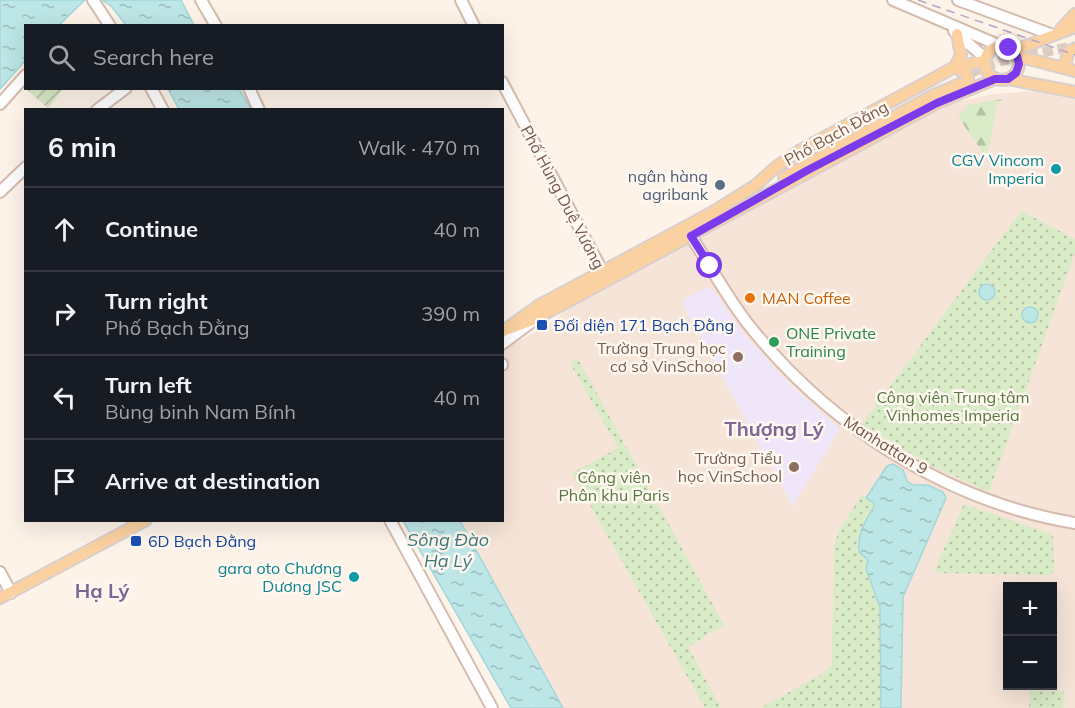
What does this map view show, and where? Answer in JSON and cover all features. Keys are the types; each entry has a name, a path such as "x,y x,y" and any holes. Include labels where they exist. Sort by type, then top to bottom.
{"main road":[{"path":"1056,33 1075,14"},
{"path":"1011,51 1075,27"},
{"path":"957,34 961,55 960,80"},
{"path":"1064,67 1069,51 1075,49"},
{"path":"1075,71 1011,51 990,51 985,60 987,73 995,79 1008,79 1075,92"},
{"path":"1008,79 1018,69 1011,51"},
{"name":"Phố Bạch Đằng","path":"505,331 538,306 691,236 751,202 800,166 960,80 985,60"},
{"name":"Phố Bạch Đằng","path":"505,331 535,319 713,212 756,185 799,151 960,80 995,79"},
{"path":"0,598 142,522"}],"street":[{"path":"93,0 108,23"},
{"path":"201,0 215,24"},
{"path":"461,0 473,24"},
{"path":"893,0 1011,51"},
{"path":"958,0 1056,33"},
{"path":"942,21 985,60"},
{"path":"0,104 24,77"},
{"name":"Phố Hùng Duệ Vương","path":"504,86 604,276"},
{"path":"100,108 123,90"},
{"path":"151,90 162,108"},
{"path":"250,90 258,108"},
{"path":"0,192 24,169"},
{"name":"Manhattan 9","path":"691,236 734,305 765,345 805,387 840,417 909,462 951,483 1008,507 1075,523"},
{"path":"504,342 535,319"},
{"path":"391,522 492,708"},
{"path":"0,572 11,592"}],"shaded area":[{"path":"1033,91 1075,99 1075,708 563,708 461,522 504,522 504,349 554,321 569,306 926,115 957,102 994,94"},
{"path":"706,288 713,290 744,334 785,379 840,429 793,506 684,306 685,299"}],"green space":[{"path":"27,90 62,90 48,108"},
{"path":"1002,99 997,104 988,151 1013,183 980,149 958,116 968,105"},
{"name":"Công viên Trung tâm Vinhomes Imperia","path":"1021,211 1075,239 1075,253 989,492 930,465 862,424"},
{"name":"Công viên Phân khu Paris","path":"578,359 724,625 688,647 721,708 705,708 572,473 618,448 570,363"},
{"path":"862,495 875,503 860,530 862,553 868,560 866,569 880,607 881,708 760,708 822,674 832,665 834,546 839,530"},
{"path":"964,504 1053,536 1054,571 1050,575 937,573 935,569"},
{"path":"1030,691 1064,691 1063,708 1029,708"}],"water":[{"path":"0,0 85,0 60,24 24,24 24,62 0,89"},
{"path":"102,0 181,0 193,24 125,24 111,6"},
{"path":"169,90 240,90 250,108 178,108"},
{"path":"987,284 993,286 995,292 993,298 987,300 981,298 979,292 981,286"},
{"path":"1030,307 1036,309 1038,315 1036,321 1030,323 1024,321 1022,315 1024,309"},
{"path":"893,464 903,470 907,481 913,485 928,485 943,492 946,498 903,597 901,708 881,708 880,607 866,569 868,560 859,552 859,539 862,528 874,506 874,503 866,498 887,466"},
{"name":"Sông Đào Hạ Lý","path":"404,522 461,522 563,708 511,708"}],"tunnel":[{"path":"957,78 1000,61 1075,46"}],"railway":[{"path":"918,0 1075,55"}],"place":[{"name":"CGV Vincom Imperia","path":"1056,169"},
{"name":"ngân hàng agribank","path":"720,185"},
{"name":"MAN Coffee","path":"750,298"},
{"name":"Đối diện 171 Bạch Đằng","path":"542,325"},
{"name":"ONE Private Training","path":"774,342"},
{"name":"Trường Trung học cơ sở VinSchool","path":"738,357"},
{"name":"Trường Tiểu học VinSchool","path":"794,467"},
{"name":"6D Bạch Đằng","path":"136,541"},
{"name":"gara oto Chương Dương JSC","path":"354,577"}],"district":[{"name":"Thượng Lý","path":"774,429"},
{"name":"Hạ Lý","path":"102,591"}],"route":[{"path":"710,266 691,236 808,170 937,103 995,79 1008,79 1016,73 1019,64 1017,56 1009,48"}]}
